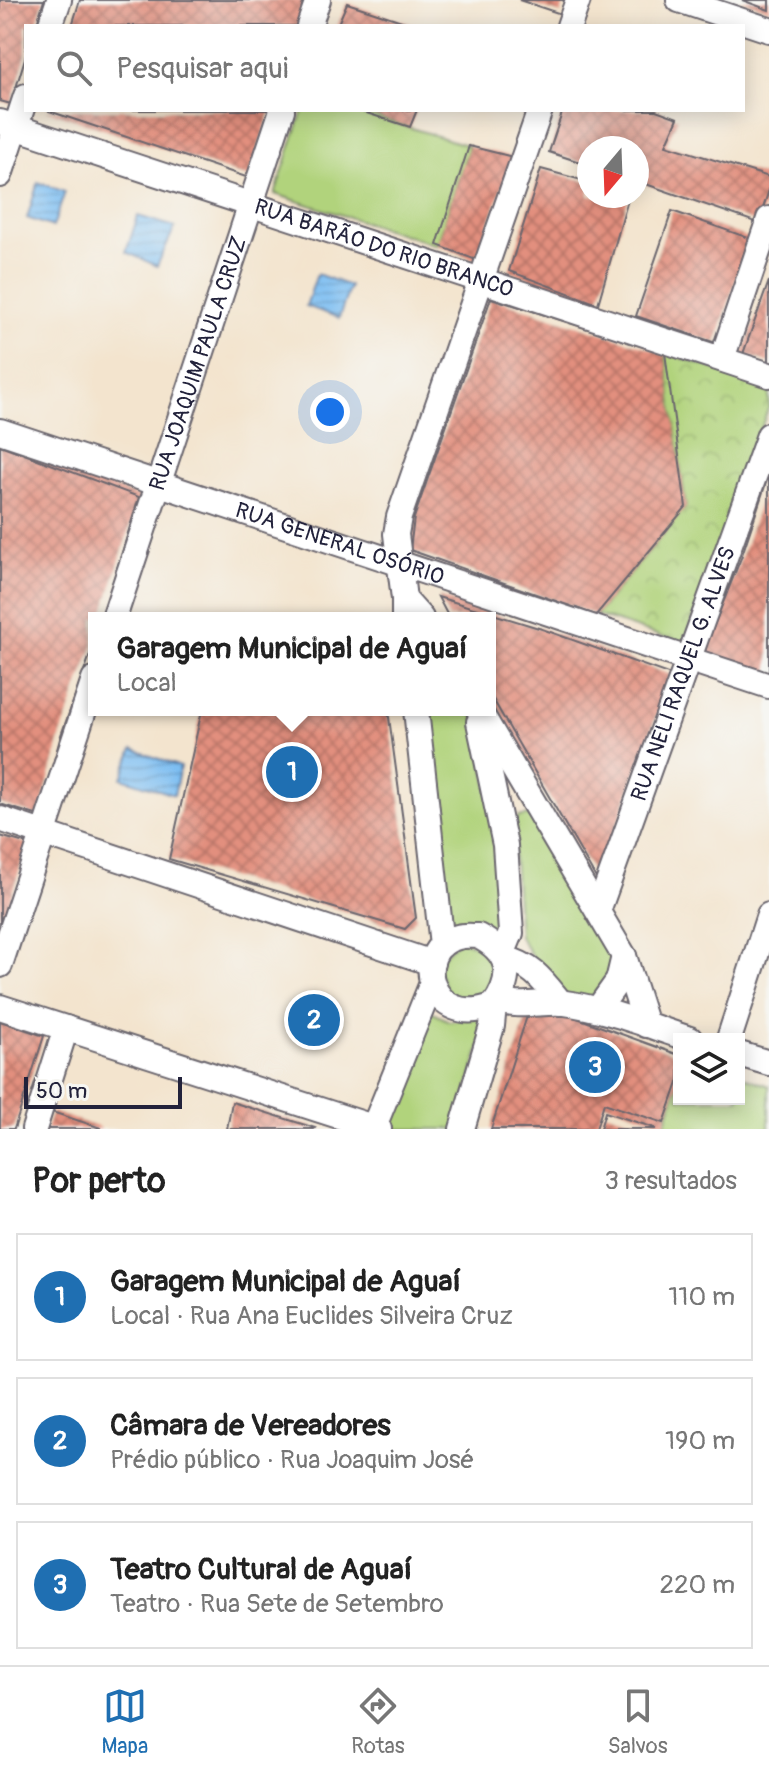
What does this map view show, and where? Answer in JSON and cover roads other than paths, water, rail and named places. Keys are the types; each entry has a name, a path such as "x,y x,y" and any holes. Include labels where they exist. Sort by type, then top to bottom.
{"street":[{"path":"51,24 59,0"},
{"path":"310,24 318,0"},
{"path":"570,24 578,0"},
{"path":"679,0 769,30"},
{"path":"0,175 8,125 24,99"},
{"name":"RUA JOAQUIM PAULA CRUZ","path":"116,612 281,112"},
{"path":"412,612 400,564 396,534 399,517 539,112"},
{"name":"RUA BARÃO DO RIO BRANCO","path":"8,125 769,375"},
{"path":"722,359 769,219"},
{"name":"RUA GENERAL OSÓRIO","path":"0,431 769,686"},
{"name":"RUA NELI RAQUEL G. ALVES","path":"598,911 769,435"},
{"path":"0,965 88,698"},
{"path":"416,716 439,997 452,1008 468,1011 496,1003 521,1006 561,1003 598,1009 673,1034"},
{"path":"462,1129 496,1003 506,982 503,957 511,933 505,845 479,716"},
{"path":"482,716 624,956 646,1025"},
{"path":"0,819 435,964"},
{"path":"731,1033 769,915"},
{"path":"0,1007 375,1128 435,964 457,937 478,936 493,944 503,957 521,962 539,975 561,1003"},
{"path":"598,1009 618,981 624,956"},
{"path":"34,1129 66,1028"},
{"path":"745,1056 769,1063"}],"water":[{"path":"38,182 65,192 53,227 27,218"},
{"path":"138,216 175,227 157,266 126,252"},
{"path":"317,274 350,286 339,318 306,306"},
{"path":"133,749 180,767 174,795 122,778"}],"place":[{"name":"Garagem Municipal de Aguaí","path":"292,772"},
{"name":"Câmara de Vereadores","path":"314,1020"},
{"name":"Teatro Cultural de Aguaí","path":"595,1067"}]}
